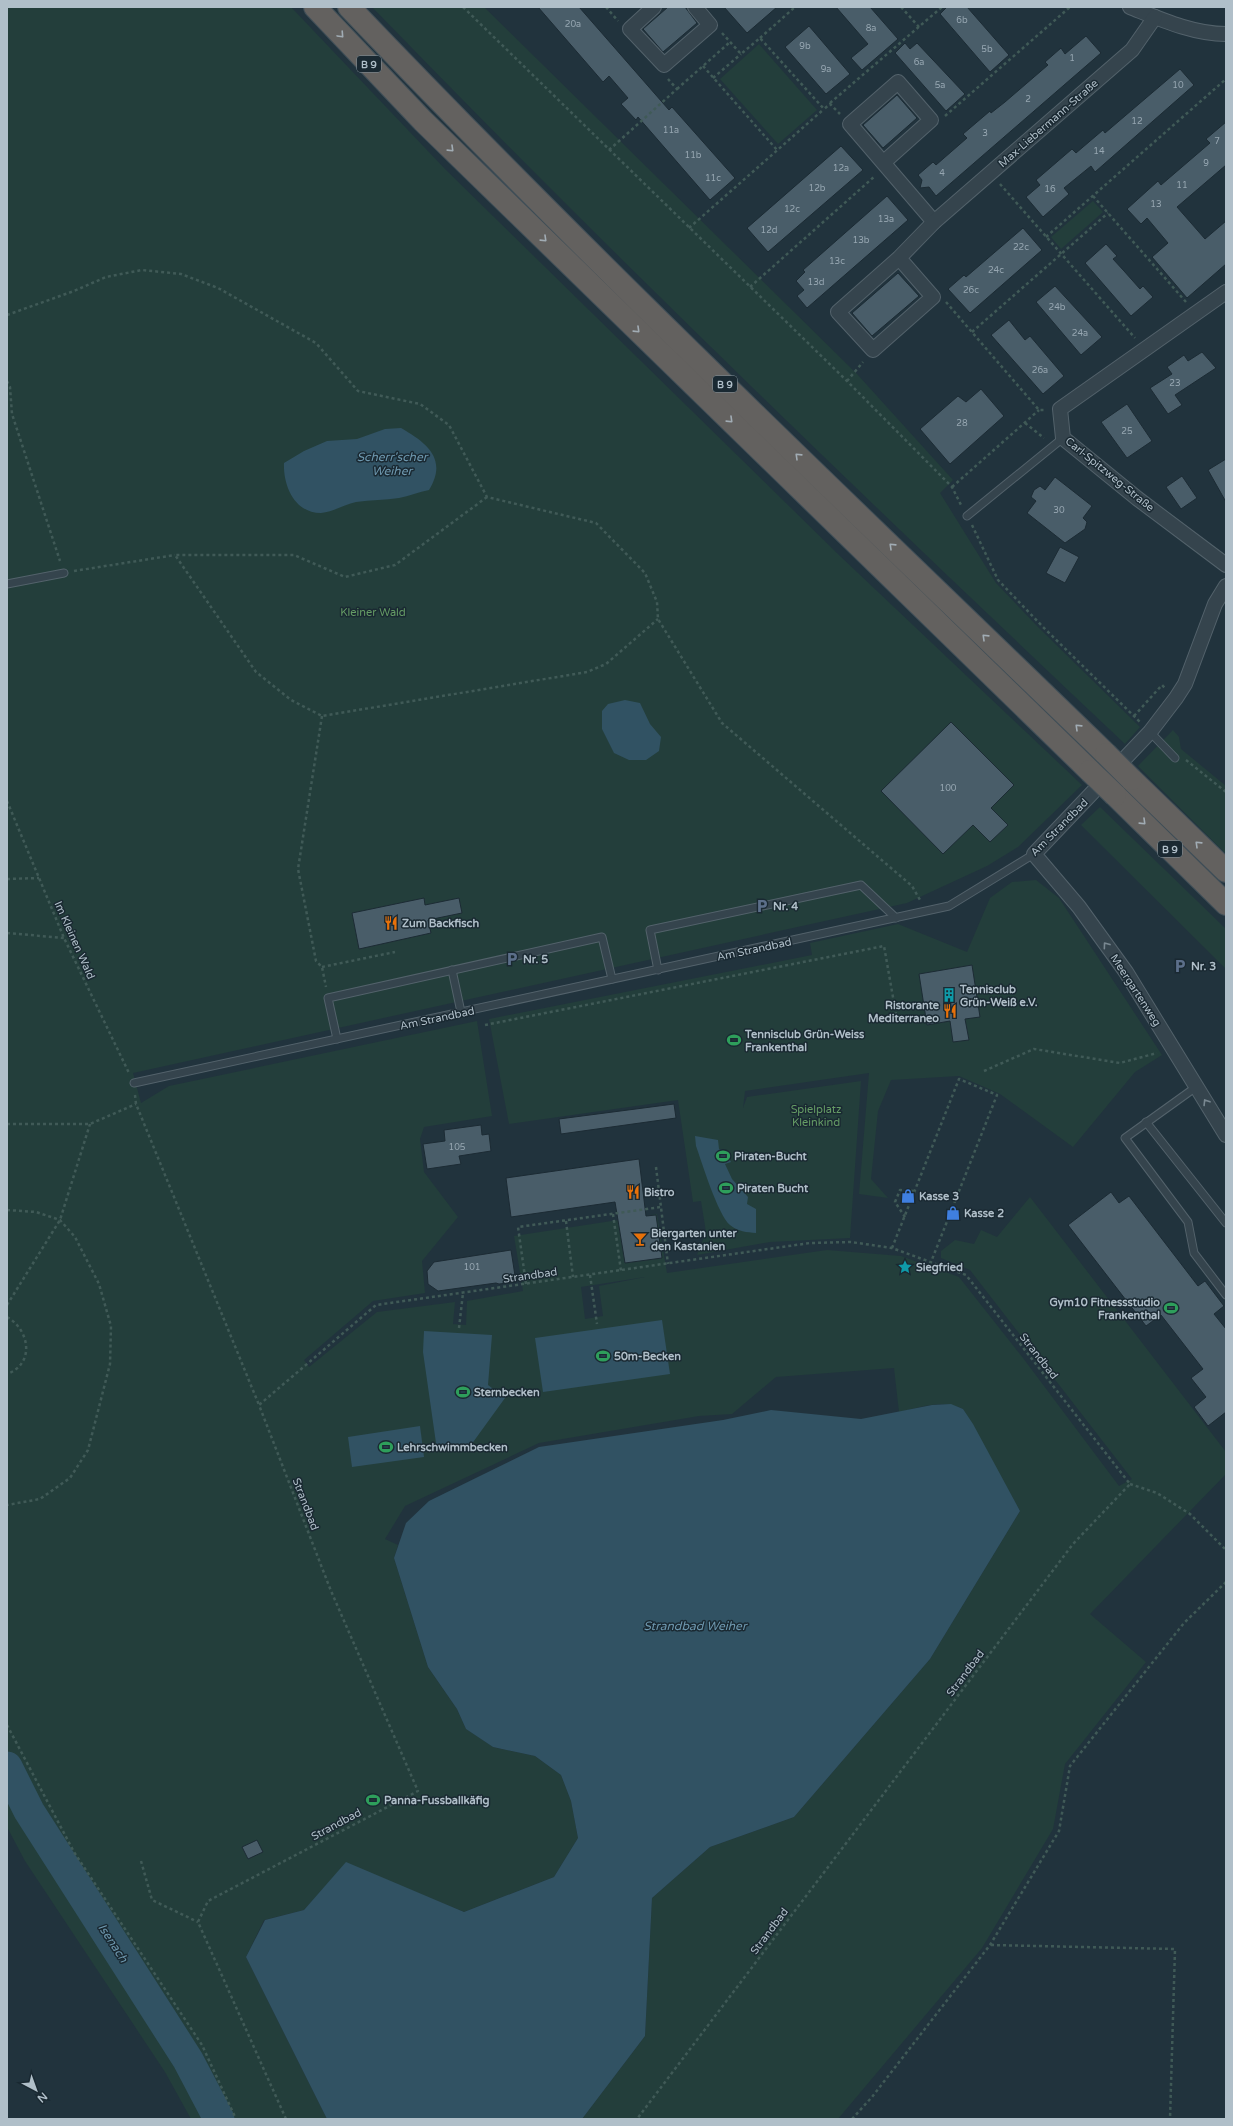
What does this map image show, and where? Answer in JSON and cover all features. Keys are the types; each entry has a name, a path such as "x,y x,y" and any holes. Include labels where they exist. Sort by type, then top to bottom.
{"highway":[{"name":"B 9","path":"315,7 423,122 1226,904"},
{"name":"B 9","path":"349,7 442,104 634,295 1226,871"}],"street":[{"path":"654,7 630,29 664,65 710,24 695,7"},
{"path":"1130,7 1155,17 1209,34 1226,34"},
{"name":"Max-Liebermann-Straße","path":"873,350 838,312 899,258 934,222 1132,50 1155,17"},
{"path":"885,164 931,120 898,82 850,124 934,222"},
{"path":"873,350 933,297 899,258"},
{"path":"1060,409 1226,292"},
{"name":"Carl-Spitzweg-Straße","path":"1060,409 1063,438 1138,499 1226,564"},
{"name":"Am Strandbad","path":"1034,854 1150,732 1176,698 1185,684 1216,604 1226,586"},
{"name":"Meergartenweg","path":"1034,854 1079,907 1126,972 1226,1135"}],"lane":[{"path":"967,516 1063,438"},
{"path":"7,584 64,573"},
{"path":"1150,732 1175,758"},
{"name":"Am Strandbad","path":"134,1083 949,906 1034,854"},
{"path":"658,970 650,930 861,885 896,918"},
{"path":"337,1039 328,998 602,937 612,979"},
{"path":"452,970 461,1012"},
{"path":"1196,1087 1125,1138 1188,1222 1194,1253 1226,1294"},
{"path":"1146,1122 1226,1223"}],"path":[{"path":"462,7 847,381 952,487 998,580 1043,627 1134,716 1162,685 1176,698"},
{"path":"713,78 795,7"},
{"path":"901,7 919,27"},
{"path":"689,228 942,7"},
{"path":"931,120 939,121 1070,7"},
{"path":"710,24 719,30 741,54"},
{"path":"760,38 824,109"},
{"path":"609,150 730,42"},
{"path":"664,65 665,76 677,89"},
{"path":"703,66 777,150"},
{"path":"1046,237 1226,79"},
{"path":"830,104 850,124"},
{"path":"750,287 885,164"},
{"path":"990,174 1145,349"},
{"path":"1093,196 1196,313"},
{"path":"972,332 1108,213"},
{"path":"7,315 74,292 106,277 142,270 181,274 218,288 316,343 358,391 420,404 449,425 487,497 596,523 644,573 657,602 658,619 722,723 912,886 926,911"},
{"path":"933,297 944,301 1039,410"},
{"path":"847,381 873,350"},
{"path":"7,381 10,387 12,414 64,573 175,555 294,555 345,577 396,565 487,497"},
{"path":"952,487 1039,410 1060,409"},
{"path":"1025,423 1044,438 1063,438"},
{"path":"175,555 256,672 292,700 322,716 587,672 606,664 658,619"},
{"path":"322,716 298,869 316,961 322,967 328,998"},
{"path":"1175,758 1187,760 1226,792"},
{"name":"Im Kleinen Wald","path":"7,801 64,938 134,1083"},
{"path":"7,879 39,878"},
{"path":"7,933 64,938"},
{"path":"485,1025 884,946 897,1020"},
{"path":"322,967 395,952"},
{"path":"984,1071 1034,1049 1120,1063 1159,1052 1171,1045"},
{"path":"892,1248 959,1079 997,1095 931,1262"},
{"path":"134,1083 136,1104 259,1405"},
{"path":"7,1124 90,1124 136,1104"},
{"path":"7,1305 60,1220 90,1124"},
{"path":"656,1167 668,1264"},
{"path":"905,1217 895,1202 897,1196 900,1190 914,1191"},
{"path":"526,1284 518,1227 661,1207"},
{"path":"7,1210 36,1212 60,1220 76,1237 99,1284 110,1326 110,1364 88,1450 70,1478 40,1500 7,1505"},
{"path":"613,1214 620,1271"},
{"path":"566,1221 573,1277"},
{"name":"Strandbad","path":"198,1922 208,1901 418,1791 331,1591 259,1405 376,1305 810,1243 851,1242 892,1248 966,1275 1130,1484 1073,1544 637,2119"},
{"path":"590,1275 597,1324"},
{"path":"459,1328 463,1293"},
{"path":"7,1317 14,1321 23,1334 27,1347 24,1360 16,1371 7,1374"},
{"path":"1130,1484 1157,1493 1190,1514 1226,1550"},
{"path":"852,2119 872,2097 990,1945 1059,1831 1070,1766 1184,1623 1226,1582"},
{"path":"7,1725 74,1852 202,2046 236,2119"},
{"path":"141,1861 152,1900 198,1922 286,2119"},
{"path":"990,1945 1176,1949 1170,2119"}],"green space":[{"name":"Kleiner Wald","path":"7,7 291,7 445,169 840,556 1082,785 1018,847 987,866 907,903 133,1073 141,1103 169,1086 477,1021 492,1116 424,1127 420,1139 424,1172 458,1217 422,1261 425,1293 373,1301 304,1360 309,1367 377,1312 455,1302 453,1324 466,1325 467,1301 523,1291 514,1236 657,1214 667,1273 827,1250 901,1256 959,1277 1023,1358 1119,1486 1132,1479 970,1270 941,1258 941,1251 955,1240 974,1244 981,1230 997,1237 1030,1197 1226,1452 1226,1474 1090,1614 1146,1662 1065,1764 1053,1829 982,1948 838,2119 582,2119 645,2036 652,1898 710,1847 794,1817 930,1659 1020,1511 963,1409 955,1406 939,1404 899,1412 894,1368 776,1377 732,1414 699,1416 539,1443 405,1506 385,1539 398,1545 394,1558 428,1667 457,1709 466,1729 493,1747 535,1756 561,1775 571,1801 578,1838 554,1877 464,1912 346,1863 304,1910 264,1920 246,1957 327,2119 191,2119 165,2072 25,1861 7,1827","holes":["645,1277 599,1286 603,1316 585,1319 581,1287"]},
{"path":"372,7 484,7 857,374 953,480 940,493 996,583 1038,627 1140,727 1125,744 744,380 557,195"},
{"path":"759,44 817,110 778,144 720,79"},
{"path":"1093,201 1103,212 1061,249 1051,237"},
{"path":"1173,730 1179,737 1181,749 1226,786 1226,854 1138,766"},
{"path":"1100,807 1226,929 1226,969 1081,825"},
{"name":"Spielplatz Kleinkind","path":"1036,880 1059,898 1162,1055 1135,1072 1073,1147 1000,1094 959,1076 891,1080 878,1111 871,1179 888,1198 859,1194 869,1073 745,1091 743,1108 747,1097 861,1081 850,1238 770,1242 697,1255 706,1232 701,1201 693,1202 678,1100 509,1124 489,1019 812,955 810,943 898,924 967,952 990,898 1012,882"}],"water":[{"name":"Scherr'scher Weiher","path":"401,428 419,440 432,453 436,469 434,479 429,490 399,498 356,502 321,513 312,512 304,508 297,503 292,496 286,480 284,463 304,451 327,441 357,439 385,429"},
{"path":"625,700 640,703 650,724 661,737 659,751 646,760 629,760 614,753 602,729 602,711 608,704"},
{"name":"Piraten Bucht","path":"695,1136 718,1140 719,1149 724,1150 731,1162 725,1164 732,1179 748,1197 747,1204 756,1209 756,1233 736,1229 725,1219 720,1211 706,1176 696,1146"},
{"name":"50m-Becken","path":"662,1320 670,1374 543,1392 535,1338"},
{"name":"Sternbecken","path":"424,1331 492,1335 488,1385 505,1398 471,1445 437,1450 423,1352"},
{"name":"Strandbad Weiher","path":"951,1404 963,1409 973,1424 1020,1511 930,1659 794,1817 710,1847 652,1898 645,2036 582,2119 327,2119 246,1957 265,1920 304,1910 346,1862 464,1912 554,1877 578,1838 571,1801 561,1775 535,1756 493,1747 466,1729 457,1709 428,1667 394,1558 406,1523 429,1501 539,1447 723,1420 771,1410 861,1419 932,1405"},
{"name":"Lehrschwimmbecken","path":"420,1426 424,1457 352,1467 348,1437"}],"building":[{"path":"538,7 579,7 669,110 672,107 735,178 710,200 638,117 636,120 621,104 628,98 609,76 603,82"},
{"path":"668,7 685,7 697,23 663,52 643,29"},
{"path":"724,7 777,7 747,33"},
{"path":"836,7 870,7 898,39 862,70 851,58 868,44"},
{"path":"947,7 967,7 1009,55 990,72 940,14"},
{"path":"809,26 850,74 826,94 785,47"},
{"path":"1086,36 1101,53 936,196 929,187 920,188 922,180 918,175 933,162 936,165 967,138 963,134 990,111 991,113 1005,102 1048,65 1045,62 1061,48 1065,54"},
{"path":"905,43 910,49 917,43 965,94 946,111 895,53"},
{"path":"1180,69 1194,85 1095,172 1091,166 1064,188 1069,194 1043,217 1026,197 1040,185 1036,180 1072,149 1076,153 1103,130 1105,133"},
{"path":"897,95 917,118 883,148 863,125"},
{"path":"1226,122 1226,165 1177,207 1205,239 1226,221 1226,264 1187,298 1152,257 1168,243 1147,218 1141,224 1127,209 1158,181 1161,185 1210,143 1206,139"},
{"path":"841,146 863,170 768,252 747,228"},
{"path":"887,196 908,220 807,308 797,296 804,290 796,281 805,272 803,270"},
{"path":"1023,228 1042,250 970,313 948,289 964,275 966,277"},
{"path":"1106,244 1117,256 1113,259 1140,289 1143,286 1153,297 1131,316 1085,263"},
{"path":"898,273 919,296 872,336 852,313"},
{"path":"1055,286 1102,337 1081,355 1036,302"},
{"path":"1009,320 1025,340 1030,336 1064,376 1043,394 991,335"},
{"path":"1202,352 1216,368 1175,395 1182,405 1168,414 1150,388 1172,374 1167,367 1184,355 1188,361"},
{"path":"981,389 1004,416 950,464 920,429 958,396 966,402"},
{"path":"1127,404 1152,441 1127,458 1101,422"},
{"path":"1226,459 1226,502 1208,470"},
{"path":"1182,476 1197,498 1181,509 1166,487"},
{"path":"1055,477 1092,506 1083,518 1087,522 1085,529 1065,543 1027,513 1036,501 1031,497 1034,490 1040,486 1045,490"},
{"path":"1060,547 1079,557 1065,583 1046,573"},
{"path":"951,722 1014,785 991,808 1008,825 990,842 973,825 943,854 881,791"},
{"name":"Zum Backfisch","path":"424,898 425,905 459,898 462,913 428,920 431,933 359,949 352,913"},
{"name":"Tennisclub Grün-Weiß e.V.","path":"972,965 980,1017 965,1019 969,1040 953,1042 950,1021 927,1025 919,974"},
{"path":"674,1104 676,1118 561,1134 559,1119"},
{"path":"481,1125 482,1135 489,1134 491,1151 459,1156 461,1164 427,1169 423,1144 445,1141 444,1130"},
{"path":"639,1159 646,1216 656,1215 662,1258 625,1263 615,1202 511,1217 506,1178"},
{"path":"1111,1192 1119,1203 1129,1196 1198,1286 1205,1281 1224,1306 1214,1314 1226,1329 1226,1412 1208,1426 1194,1407 1206,1397 1191,1378 1203,1369 1161,1315 1146,1326 1068,1225"},
{"path":"511,1250 516,1282 496,1283 438,1291 428,1284 427,1271 434,1262"},
{"path":"257,1840 263,1852 248,1859 242,1847"}],"waterway":[{"name":"Isenach","path":"7,1767 29,1811 188,2060 219,2119"}],"place":[{"name":"Nr. 4","path":"762,906"},
{"name":"Zum Backfisch","path":"391,923"},
{"name":"Nr. 5","path":"512,959"},
{"name":"Nr. 3","path":"1180,966"},
{"name":"Tennisclub Grün-Weiß e.V.","path":"949,995"},
{"name":"Ristorante Mediterraneo","path":"950,1011"},
{"name":"Tennisclub Grün-Weiss Frankenthal","path":"734,1040"},
{"name":"Piraten-Bucht","path":"723,1156"},
{"name":"Piraten Bucht","path":"726,1188"},
{"name":"Bistro","path":"633,1192"},
{"name":"Kasse 3","path":"908,1196"},
{"name":"Kasse 2","path":"953,1213"},
{"name":"Biergarten unter den Kastanien","path":"640,1239"},
{"name":"Siegfried","path":"905,1267"},
{"name":"Gym10 Fitnessstudio Frankenthal","path":"1171,1308"},
{"name":"50m-Becken","path":"603,1356"},
{"name":"Sternbecken","path":"463,1392"},
{"name":"Lehrschwimmbecken","path":"386,1447"},
{"name":"Panna-Fussballkäfig","path":"373,1800"}]}
